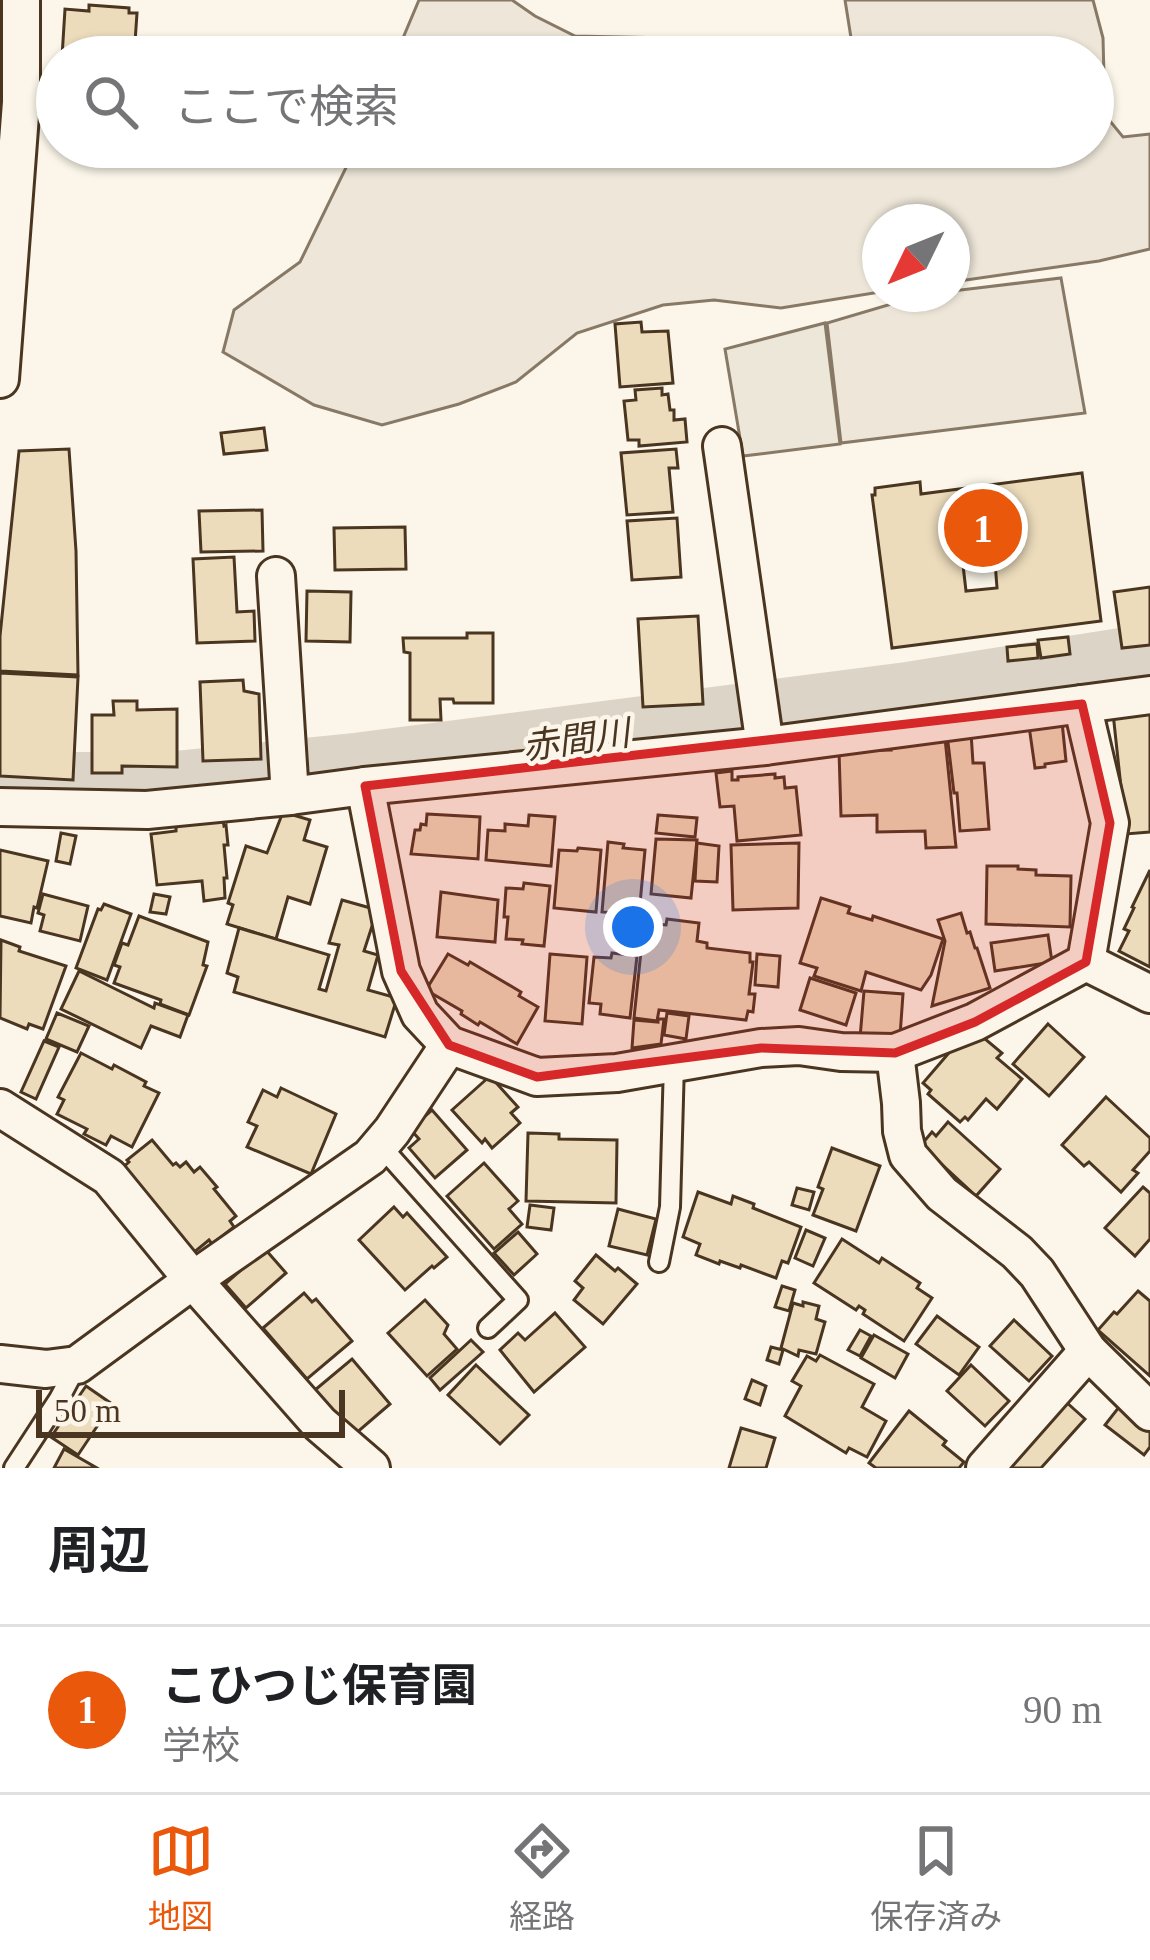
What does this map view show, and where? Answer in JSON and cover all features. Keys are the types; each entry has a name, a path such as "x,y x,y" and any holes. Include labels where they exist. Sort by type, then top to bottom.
{"street":[{"path":"0,379 11,95 21,0"},
{"path":"722,446 763,728"},
{"path":"276,577 289,778"},
{"path":"0,807 147,810 289,778 364,786 763,728 1150,695"},
{"path":"1082,704 1110,823 1086,962"},
{"path":"364,786 401,971 420,1014 448,1045 537,1077 616,1073 761,1048 895,1053 975,1022 1086,962"},
{"path":"1086,962 1150,994"},
{"path":"0,1364 46,1369 77,1365 370,1157 448,1045"},
{"path":"895,1053 908,1155 942,1194 1037,1273 1088,1351 1150,1412"},
{"path":"0,1108 109,1177 320,1424 371,1468"},
{"path":"985,1468 1088,1351"}],"lane":[{"path":"659,1262 670,1207 674,1064"},
{"path":"380,1145 518,1300 488,1328"},
{"path":"14,1468 77,1365"}],"highlighted area":[{"path":"1082,704 1110,823 1086,962 975,1022 895,1053 761,1048 537,1077 449,1045 401,971 365,786"}],"shaded area":[{"path":"419,0 512,0 575,36 404,36"},
{"path":"845,0 1093,0 1102,36 851,36"},
{"path":"1114,126 1123,137 1150,134 1150,249 970,279 970,204 862,204 862,295 781,308 714,300 663,305 577,333 516,382 382,425 314,405 223,352 234,310 300,262 346,168 1114,168"},
{"path":"1061,278 1085,413 841,443 827,323 864,312 970,312 970,289"},
{"path":"825,323 840,444 743,456 725,349"}],"building":[{"path":"89,5 129,8 129,13 137,13 135,36 63,36 65,9 89,11"},
{"path":"641,322 642,332 668,331 673,383 620,387 615,324"},
{"path":"662,388 674,420 685,419 687,442 639,446 639,440 628,440 624,401 636,400 635,390"},
{"path":"264,428 267,450 224,454 221,433"},
{"path":"69,449 78,675 0,671 19,451"},
{"path":"676,449 678,468 669,468 673,512 627,515 621,453"},
{"path":"1082,473 1101,621 892,648 872,495 875,488 920,482 921,494","holes":["995,562 997,588 966,591 963,565"]},
{"path":"262,510 263,551 201,552 199,511"},
{"path":"677,518 681,577 632,580 627,521"},
{"path":"405,527 406,569 335,570 334,528"},
{"path":"234,557 237,612 254,611 255,641 197,643 193,559"},
{"path":"1150,587 1150,645 1122,648 1114,592"},
{"path":"307,591 351,592 350,642 306,641"},
{"path":"698,616 703,704 643,707 638,619"},
{"path":"467,633 493,633 493,703 440,699 441,720 410,720 410,653 404,652 403,638 467,638"},
{"path":"1068,637 1070,654 1041,658 1038,640"},
{"path":"1037,644 1038,658 1008,661 1007,647"},
{"path":"0,673 78,677 73,780 0,776"},
{"path":"243,680 244,691 259,694 261,759 203,761 200,682"},
{"path":"113,701 137,701 137,710 177,709 177,767 122,766 122,773 92,773 92,715 114,715"},
{"path":"1150,709 1150,832 1126,834 1113,713"},
{"path":"1062,722 1066,761 1035,768 1029,726"},
{"path":"971,733 973,763 984,763 989,829 960,831 947,734"},
{"path":"945,738 956,847 926,848 925,831 877,832 877,815 841,816 839,751 891,750 890,744"},
{"path":"732,771 732,780 775,774 775,778 784,777 785,788 796,787 801,835 737,841 734,806 720,807 716,773"},
{"path":"283,812 310,820 304,840 327,847 310,904 288,897 276,939 227,924 233,905 228,903 246,846 267,853"},
{"path":"427,814 480,817 478,859 411,854 415,830 426,825"},
{"path":"529,815 555,817 551,866 486,860 488,830 505,831 505,824 528,826"},
{"path":"658,815 697,818 695,837 656,833"},
{"path":"223,820 228,845 224,845 225,898 204,901 202,881 157,885 151,834 176,831 176,825"},
{"path":"61,833 76,836 70,864 56,861"},
{"path":"656,839 697,840 691,898 651,894"},
{"path":"608,842 645,850 639,915 602,912"},
{"path":"697,843 719,846 717,882 695,881"},
{"path":"799,843 798,908 733,910 731,845"},
{"path":"0,850 48,861 31,923 0,916"},
{"path":"559,850 601,850 596,912 554,908"},
{"path":"987,866 1018,866 1036,870 1036,875 1071,876 1070,927 986,924"},
{"path":"1150,870 1150,967 1119,951"},
{"path":"524,883 550,886 544,946 506,939 506,888 523,889"},
{"path":"441,892 498,900 495,942 437,937"},
{"path":"43,894 88,906 80,941 40,931"},
{"path":"154,894 170,897 166,914 150,912"},
{"path":"821,898 850,907 848,913 872,920 873,916 943,939 921,990 866,972 861,991 814,976 817,968 800,963"},
{"path":"342,900 374,909 364,951 378,955 368,990 397,998 385,1037 234,992 238,977 227,973 239,928 329,955 319,989 326,991 339,945 329,943"},
{"path":"104,904 131,914 107,980 76,968"},
{"path":"961,913 990,988 932,1006 945,941 938,920"},
{"path":"139,916 208,942 203,965 207,966 189,1015 114,983 122,943 128,945"},
{"path":"667,919 699,923 697,941 707,943 707,948 750,953 749,994 755,994 753,1012 748,1011 746,1020 659,1010 657,1021 634,1018 644,923 666,925"},
{"path":"1048,935 1052,962 995,971 991,943"},
{"path":"1,940 66,966 43,1029 29,1024 27,1029 0,1018"},
{"path":"612,953 637,956 630,1018 600,1014 601,1004 589,1003 594,957 611,958"},
{"path":"448,954 521,992 519,996 538,1007 517,1044 426,990"},
{"path":"550,954 587,957 582,1024 545,1021"},
{"path":"757,954 780,956 778,987 755,985"},
{"path":"79,971 154,1008 155,1003 188,1015 180,1037 151,1026 141,1048 61,1009"},
{"path":"810,978 856,993 846,1025 800,1010"},
{"path":"864,991 903,994 900,1036 860,1038"},
{"path":"57,1013 89,1026 77,1052 46,1039"},
{"path":"667,1013 689,1016 686,1039 664,1035"},
{"path":"664,1019 661,1044 632,1048 634,1020"},
{"path":"1048,1024 1084,1057 1049,1096 1013,1064"},
{"path":"987,1036 1002,1053 997,1058 1022,1079 997,1109 986,1099 968,1120 965,1117 960,1122 928,1094 931,1090 923,1083 960,1040 966,1046"},
{"path":"44,1041 59,1047 36,1099 21,1092"},
{"path":"81,1053 112,1069 114,1065 159,1093 132,1147 111,1136 106,1145 57,1114 64,1100 58,1097"},
{"path":"490,1076 518,1107 511,1113 520,1123 492,1148 452,1110"},
{"path":"281,1088 336,1114 311,1174 247,1147 257,1126 248,1122 263,1090 277,1097"},
{"path":"1106,1097 1150,1138 1150,1151 1121,1192 1062,1145"},
{"path":"432,1110 467,1150 435,1178 409,1148 419,1139 410,1129"},
{"path":"948,1122 1000,1169 976,1196 921,1145"},
{"path":"528,1133 617,1140 616,1203 526,1201"},
{"path":"152,1140 173,1165 186,1162 194,1172 200,1167 236,1216 230,1221 234,1227 192,1254 120,1170"},
{"path":"832,1148 880,1166 856,1231 813,1215"},
{"path":"484,1163 518,1201 509,1209 522,1224 494,1249 447,1196"},
{"path":"1143,1187 1150,1193 1150,1239 1135,1256 1105,1228"},
{"path":"797,1188 814,1192 809,1210 792,1205"},
{"path":"698,1192 731,1204 733,1196 801,1227 788,1263 782,1261 776,1278 696,1255 700,1244 683,1237"},
{"path":"530,1205 554,1208 551,1230 527,1227"},
{"path":"394,1207 403,1217 407,1213 447,1257 405,1290 359,1240"},
{"path":"618,1209 656,1219 647,1255 609,1246"},
{"path":"806,1230 825,1238 813,1266 795,1258"},
{"path":"518,1232 537,1254 514,1275 494,1253"},
{"path":"842,1239 879,1263 882,1258 920,1283 917,1288 932,1298 904,1341 863,1314 859,1306 856,1310 814,1283"},
{"path":"265,1249 286,1273 246,1308 225,1284"},
{"path":"596,1255 637,1284 603,1324 574,1300 583,1288 575,1281"},
{"path":"782,1286 795,1290 789,1311 775,1307"},
{"path":"1138,1291 1150,1301 1150,1376 1098,1330"},
{"path":"304,1293 312,1302 316,1299 352,1341 307,1379 263,1328"},
{"path":"425,1300 448,1325 444,1334 457,1349 427,1376 388,1333"},
{"path":"803,1302 819,1306 816,1319 825,1322 816,1354 799,1350 798,1356 781,1348 793,1303 803,1306"},
{"path":"555,1313 585,1347 534,1392 500,1350 518,1333 525,1340"},
{"path":"937,1316 979,1347 959,1375 916,1344"},
{"path":"1014,1320 1052,1356 1029,1381 990,1346"},
{"path":"860,1330 871,1336 860,1356 848,1350"},
{"path":"874,1335 908,1354 895,1378 861,1358"},
{"path":"471,1340 483,1352 440,1390 430,1378"},
{"path":"771,1347 783,1350 779,1364 767,1360"},
{"path":"820,1355 874,1384 862,1407 886,1421 867,1457 849,1448 846,1453 785,1416 801,1386 792,1381 807,1356 816,1361"},
{"path":"352,1359 390,1404 354,1435 315,1390"},
{"path":"476,1365 529,1415 500,1444 448,1395"},
{"path":"971,1365 1009,1401 985,1426 947,1391"},
{"path":"752,1380 766,1386 760,1405 745,1399"},
{"path":"86,1386 112,1404 78,1455 51,1437"},
{"path":"1065,1401 1085,1419 1041,1468 1006,1468"},
{"path":"1119,1407 1150,1431 1150,1447 1144,1455 1105,1425"},
{"path":"909,1411 946,1441 943,1445 964,1462 959,1468 876,1468 869,1463"},
{"path":"741,1428 775,1438 766,1468 729,1468"},
{"path":"64,1449 97,1468 54,1468"}],"waterway":[{"name":"赤間川","path":"0,790 171,789 360,770 905,700 1150,661"}],"place":[{"name":"こひつじ保育園","path":"983,528"}]}
